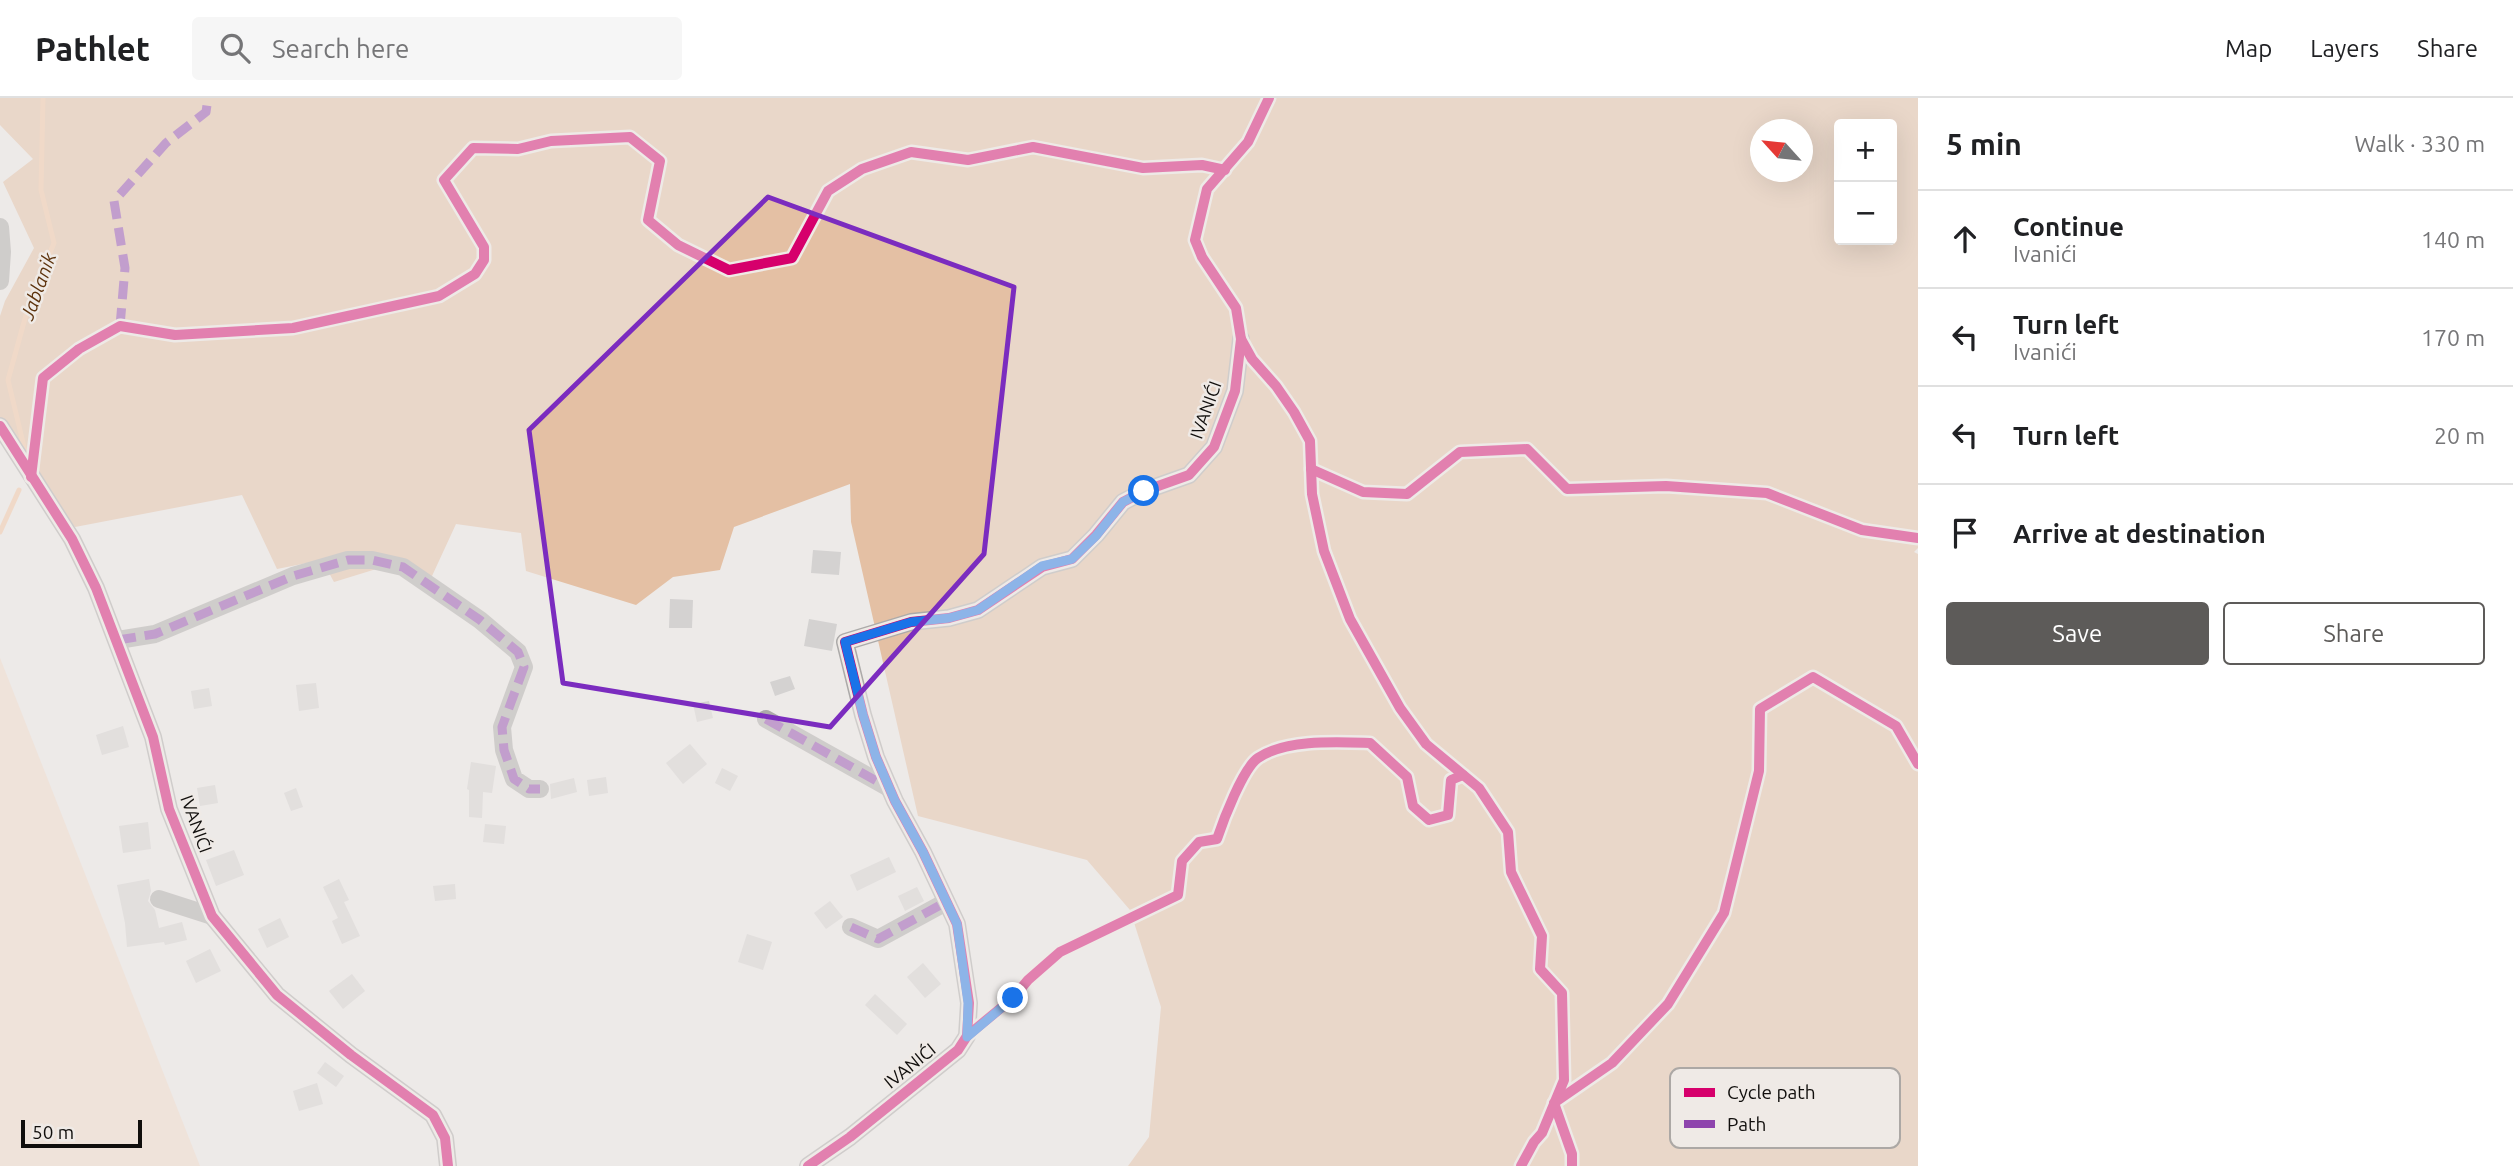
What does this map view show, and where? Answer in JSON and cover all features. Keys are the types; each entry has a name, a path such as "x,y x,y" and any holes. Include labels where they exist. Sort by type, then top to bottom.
{"street":[{"path":"0,227 0,281"},
{"name":"IVANIĆI","path":"808,1166 850,1137 958,1050 967,1037 968,1003 957,924 889,788 863,715 845,642 911,622 949,618 978,610 1042,566 1072,559 1096,536 1123,502 1144,491 1189,475 1214,447 1235,391 1241,340"},
{"name":"IVANIĆI","path":"0,426 72,539 96,588 153,737 169,809 212,916 249,965 277,995 433,1115 445,1138 448,1166"},
{"path":"118,640 155,634 250,592 348,560 372,560 403,567 503,637 518,652 524,667 502,727 504,750 514,779 529,789 540,789"},
{"path":"766,719 889,788"},
{"path":"159,899 212,916"},
{"path":"851,928 877,939 946,902"}],"highlighted area":[{"path":"768,197 1014,287 984,554 830,727 563,683 529,430"}],"shaded area":[{"path":"0,98 1918,98 1918,548 1914,552 1918,554 1918,1166 1128,1166 1149,1137 1161,1007 1130,910 1087,860 918,816 851,522 850,484 734,527 720,570 673,577 636,605 526,571 521,533 456,524 426,589 386,566 334,582 322,560 277,569 242,495 75,527 33,472 0,422 0,316 5,301 34,248 3,182 33,159 0,125"},
{"path":"0,658 200,1166 0,1166"}],"building":[{"path":"813,550 841,552 839,575 811,573"},
{"path":"670,599 693,600 692,628 669,628"},
{"path":"809,619 837,624 832,651 804,646"},
{"path":"790,676 795,689 775,696 770,682"},
{"path":"316,683 319,708 299,711 296,685"},
{"path":"209,688 212,706 194,709 191,691"},
{"path":"709,701 713,718 697,722 693,704"},
{"path":"123,726 129,747 102,755 96,735"},
{"path":"690,744 707,764 683,784 666,763"},
{"path":"471,762 496,766 492,793 483,792 482,818 469,817 467,789"},
{"path":"722,768 738,776 730,791 715,783"},
{"path":"606,777 608,793 589,796 587,780"},
{"path":"574,778 577,792 551,799 550,784"},
{"path":"215,785 218,803 200,806 197,788"},
{"path":"296,788 303,807 291,811 284,793"},
{"path":"148,822 151,849 123,853 119,826"},
{"path":"485,824 506,826 504,844 483,842"},
{"path":"234,850 244,875 216,886 206,860"},
{"path":"889,857 896,872 857,891 850,875"},
{"path":"149,879 151,891 148,901 155,910 159,928 182,922 187,940 165,945 164,942 127,947 117,885"},
{"path":"339,879 349,900 344,902 360,936 342,944 332,921 338,918 323,887"},
{"path":"455,884 456,899 435,901 433,886"},
{"path":"917,887 924,901 905,911 898,896"},
{"path":"830,901 843,917 826,929 814,913"},
{"path":"280,918 289,937 267,948 258,929"},
{"path":"747,934 772,942 763,970 738,962"},
{"path":"210,949 221,971 196,983 186,961"},
{"path":"923,963 941,984 925,998 907,977"},
{"path":"352,974 365,991 343,1009 329,991"},
{"path":"875,994 907,1024 897,1035 865,1005"},
{"path":"325,1062 344,1076 336,1087 317,1073"},
{"path":"317,1083 323,1104 299,1111 293,1091"}],"waterway":[{"name":"Jablanik","path":"25,451 8,380 29,304 54,243 41,190 43,98"},
{"name":"Jablanik","path":"0,532 19,490"}],"marked path":[{"path":"120,326 125,268 114,201 166,143 206,112 208,98"},
{"path":"118,640 155,634 293,576 348,560 372,560 403,567 480,620 518,652 524,667 502,727 504,750 514,779 529,789 540,789"},
{"path":"766,719 889,788"},
{"path":"851,927 878,939 946,902"}],"cycle path":[{"path":"808,1166 850,1137 958,1050 967,1036 969,1003 957,924 895,801 876,757 845,642 911,622 949,618 978,610 1042,567 1072,559 1123,502 1144,491 1189,475 1214,447 1235,391 1241,339 1236,308 1202,257 1195,240 1207,189 1248,142 1269,98"},
{"path":"31,477 43,378 79,349 120,326 175,335 293,328 439,296 475,274 484,260 484,247 444,180 473,148 518,149 551,141 630,137 660,161 648,220 678,245 729,270 792,258 828,191 862,169 911,152 968,160 1033,147 1143,168 1202,165 1225,170"},
{"path":"1241,339 1252,359 1294,412 1310,441 1312,494 1324,551 1350,619 1400,708 1426,744 1479,788 1508,832 1511,872 1542,936 1540,969 1562,993 1564,1080 1542,1133 1521,1166"},
{"path":"0,426 72,539 96,588 153,737 169,809 212,916 277,995 351,1055 433,1115 445,1138 448,1166"},
{"path":"1311,469 1363,492 1407,494 1460,452 1527,449 1567,489 1666,486 1767,493 1862,530 1918,538"},
{"path":"1572,1166 1572,1154 1554,1103 1612,1063 1668,1004 1724,913 1759,771 1760,709 1813,677 1896,726 1918,764"},
{"path":"967,1036 1013,998 1028,980 1060,952 1178,895 1182,861 1199,842 1217,839 1246,772 1258,758 1269,752 1312,743 1370,743 1407,777 1413,806 1429,820 1448,815 1451,780 1463,775"}],"route":[{"path":"1013,998 967,1037 968,1003 957,924 895,801 876,757 845,642 911,622 949,618 978,610 1042,566 1072,559 1096,536 1123,502 1144,491"}]}
